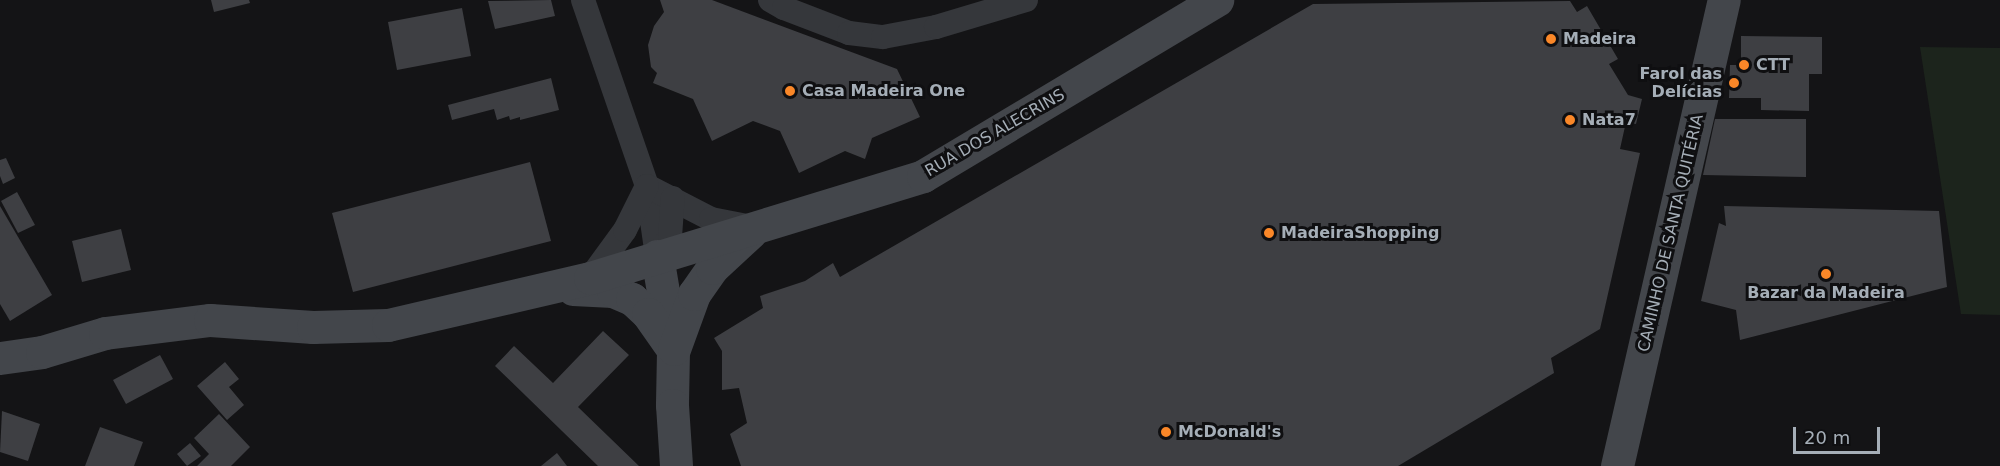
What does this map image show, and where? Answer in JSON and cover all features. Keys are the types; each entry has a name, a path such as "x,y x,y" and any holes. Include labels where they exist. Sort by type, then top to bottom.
{"street":[{"path":"583,0 647,186 673,351 672,405 676,466"},
{"path":"770,0 784,8 849,33 883,37 936,27 1026,0"},
{"name":"RUA DOS ALECRINS","path":"554,288 923,176 1217,0"},
{"name":"CAMINHO DE SANTA QUITÉRIA","path":"1617,466 1724,0"},
{"path":"647,186 711,219 756,228"},
{"path":"590,278 625,230 647,186"},
{"path":"657,256 670,237 673,198"},
{"name":"RUA DOS ALECRINS","path":"673,351 685,313 694,294 712,268 756,228"},
{"path":"0,358 42,351 105,333 210,320 313,327 388,324 554,288 613,291 632,299 648,314 673,351"}],"shaded area":[{"path":"1920,47 2000,48 2000,315 1961,314"}],"building":[{"path":"211,0 249,0 250,3 214,12"},
{"path":"551,0 555,16 495,29 488,1"},
{"name":"Casa Madeira One","path":"660,0 712,0 897,69 920,117 872,138 865,159 845,151 799,173 780,131 753,121 712,141 693,99 653,83 657,73 651,67 648,45 654,26 664,12"},
{"name":"MadeiraShopping","path":"1570,1 1577,12 1587,6 1618,59 1609,64 1628,95 1642,99 1636,124 1626,122 1620,149 1640,153 1600,329 1551,358 1554,373 1398,466 741,466 730,434 747,423 739,388 722,390 722,351 714,338 763,308 760,296 805,281 833,263 840,277 1313,4"},
{"path":"462,8 471,56 397,70 388,22"},
{"path":"1741,36 1822,37 1822,74 1809,74 1809,111 1761,110 1761,98 1729,98 1730,65 1741,65"},
{"path":"551,78 559,110 520,120 520,117 510,120 509,116 497,120 494,109 452,120 448,105"},
{"path":"1715,119 1806,119 1806,177 1703,175"},
{"path":"6,158 15,178 3,184 0,176 0,160"},
{"path":"530,162 551,241 353,292 332,213"},
{"path":"17,192 35,225 18,233 1,201"},
{"path":"0,206 52,295 10,321 0,304"},
{"name":"Bazar da Madeira","path":"1724,206 1939,211 1947,287 1740,340 1736,310 1701,301 1719,223 1726,226"},
{"path":"121,229 131,270 82,282 72,241"},
{"path":"603,331 629,355 578,407 639,466 598,466 495,366 514,346 553,383"},
{"path":"160,355 173,379 126,404 113,380"},
{"path":"225,362 239,379 229,387 244,405 227,420 197,386"},
{"path":"2,411 40,424 28,461 0,452"},
{"path":"219,414 250,447 231,466 197,466 209,454 194,438"},
{"path":"100,427 143,442 134,466 85,466"},
{"path":"190,443 201,456 187,466 177,454"},
{"path":"557,453 567,466 541,466"}],"place":[{"name":"Madeira","path":"1551,39"},
{"name":"CTT","path":"1744,65"},
{"name":"Farol das Delícias","path":"1734,83"},
{"name":"Casa Madeira One","path":"790,91"},
{"name":"Nata7","path":"1570,120"},
{"name":"MadeiraShopping","path":"1269,233"},
{"name":"Bazar da Madeira","path":"1826,274"},
{"name":"McDonald's","path":"1166,432"}]}
